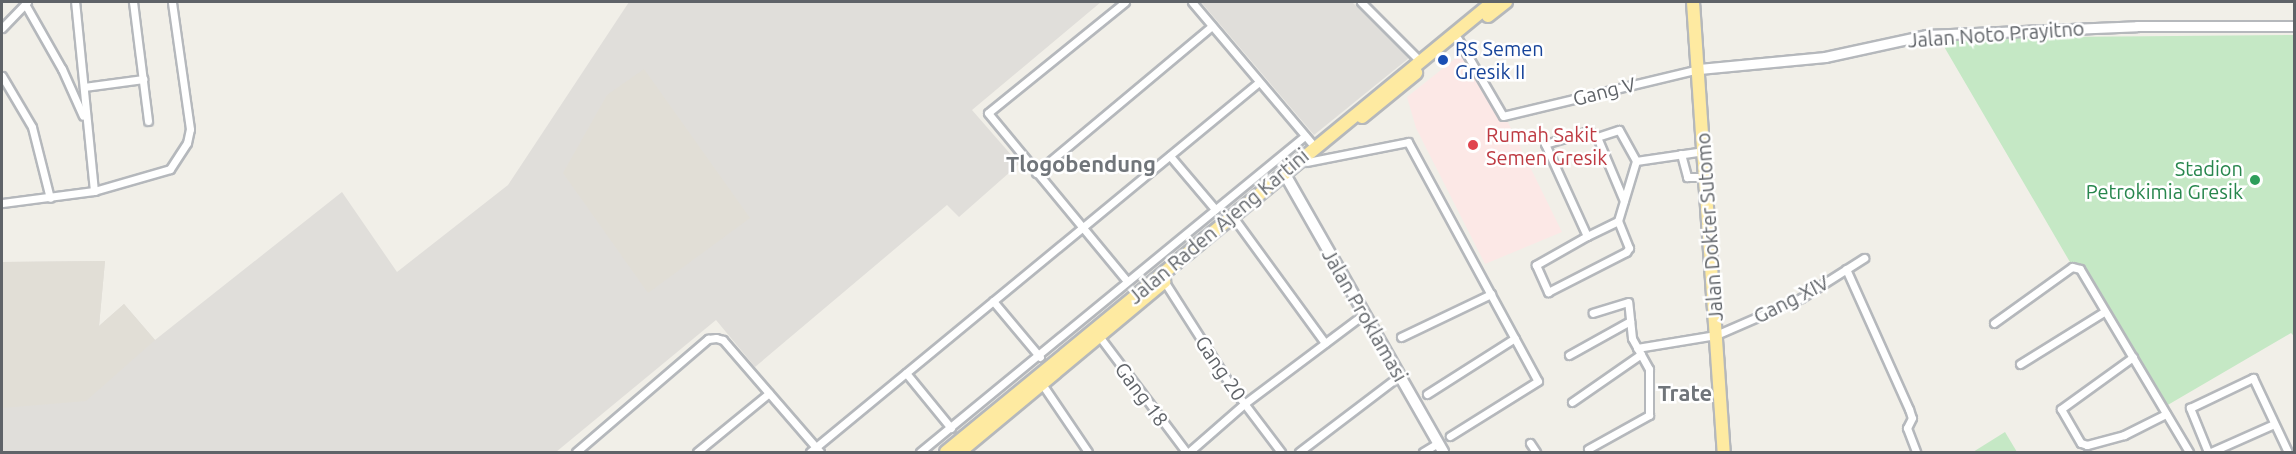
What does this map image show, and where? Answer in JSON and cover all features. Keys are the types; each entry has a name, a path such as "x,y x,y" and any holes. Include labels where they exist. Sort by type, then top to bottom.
{"highway":[{"name":"Jalan Raden Ajeng Kartini","path":"946,453 1419,60 1489,8 1506,2"},
{"name":"Jalan Dokter Sutomo","path":"1693,2 1724,453"},
{"name":"Jalan Raden Ajeng Kartini","path":"960,453 1287,178 1458,39 1489,8"}],"main road":[{"name":"Jalan Proklamasi","path":"1287,178 1440,448"}],"street":[{"path":"75,2 94,191"},
{"path":"133,2 148,121"},
{"path":"2,203 94,191 150,178 170,169 181,157 190,129 172,2"},
{"path":"1125,2 988,111 988,116 1127,281"},
{"path":"1192,2 1314,146"},
{"path":"1360,2 1419,60"},
{"path":"2,28 26,3 62,69 86,123"},
{"path":"1036,173 1212,26"},
{"name":"Jalan Noto Prayitno","path":"1699,69 1825,57 1926,35 2137,26 2295,26"},
{"name":"Gang V","path":"1458,39 1500,115 1699,69"},
{"path":"2,76 32,127 50,198"},
{"path":"84,87 143,79"},
{"path":"576,453 708,339 723,340 816,451 906,373 1259,82"},
{"path":"1587,236 1545,144 1589,131 1597,137 1624,201"},
{"path":"1597,137 1620,131 1636,161 1618,221 1628,251 1549,293 1536,265 1618,221"},
{"path":"920,453 1040,357 1127,281 1305,136"},
{"path":"1307,162 1408,142 1538,381 1450,436"},
{"path":"1636,161 1704,151"},
{"path":"1682,154 1685,176 1706,177"},
{"path":"1170,156 1215,209"},
{"path":"1236,221 1325,343"},
{"name":"Gang XIV","path":"1639,351 1716,335 1801,298 1864,258"},
{"path":"1994,322 2074,267 2085,276 2104,312 2189,453"},
{"path":"1846,269 1909,409 1911,418 1907,428 1916,453"},
{"name":"Gang 20","path":"1164,281 1244,404 1281,453"},
{"path":"1401,337 1491,294"},
{"path":"993,301 1040,357"},
{"path":"1588,449 1649,415 1648,369 1639,351 1630,321 1628,302 1593,313"},
{"path":"2020,364 2104,312"},
{"path":"1188,453 1244,404 1364,314"},
{"path":"1569,355 1630,321"},
{"name":"Gang 18","path":"1099,336 1188,453"},
{"path":"1427,394 1515,338"},
{"path":"1572,402 1639,351"},
{"path":"2133,357 2061,409 2082,443 2087,445 2124,435 2166,414"},
{"path":"906,373 951,428"},
{"path":"1299,453 1399,376"},
{"path":"2274,424 2210,453 2190,408 2252,378 2288,453"},
{"path":"1042,384 1088,453"},
{"path":"698,453 769,393"},
{"path":"1530,443 1536,453"},
{"path":"1423,453 1440,448"}],"shaded area":[{"path":"629,2 1101,2 972,110 1019,164 959,217 947,205 755,367 716,320 556,452 2,452 2,262 105,261 99,326 124,304 155,340 342,192 397,272 508,185"},
{"path":"1201,2 1352,2 1409,58 1314,135"},
{"name":"Rumah Sakit Semen Gresik","path":"1466,50 1503,112 1562,232 1485,264 1416,128 1407,97"},
{"path":"644,69 750,218 648,293 563,173 607,95"},
{"path":"105,261 99,326 124,304 155,340 86,401 2,408 2,262"}],"green space":[{"path":"2294,35 2294,336 2291,333 2166,406 2098,310 1939,38"},
{"path":"2005,432 2017,452 1973,452"}],"place":[{"name":"RS Semen Gresik II","path":"1443,60"},
{"name":"Rumah Sakit Semen Gresik","path":"1473,145"},
{"name":"Stadion Petrokimia Gresik","path":"2255,180"}],"district":[{"name":"Tlogobendung","path":"1081,164"},
{"name":"Trate","path":"1685,393"}]}
